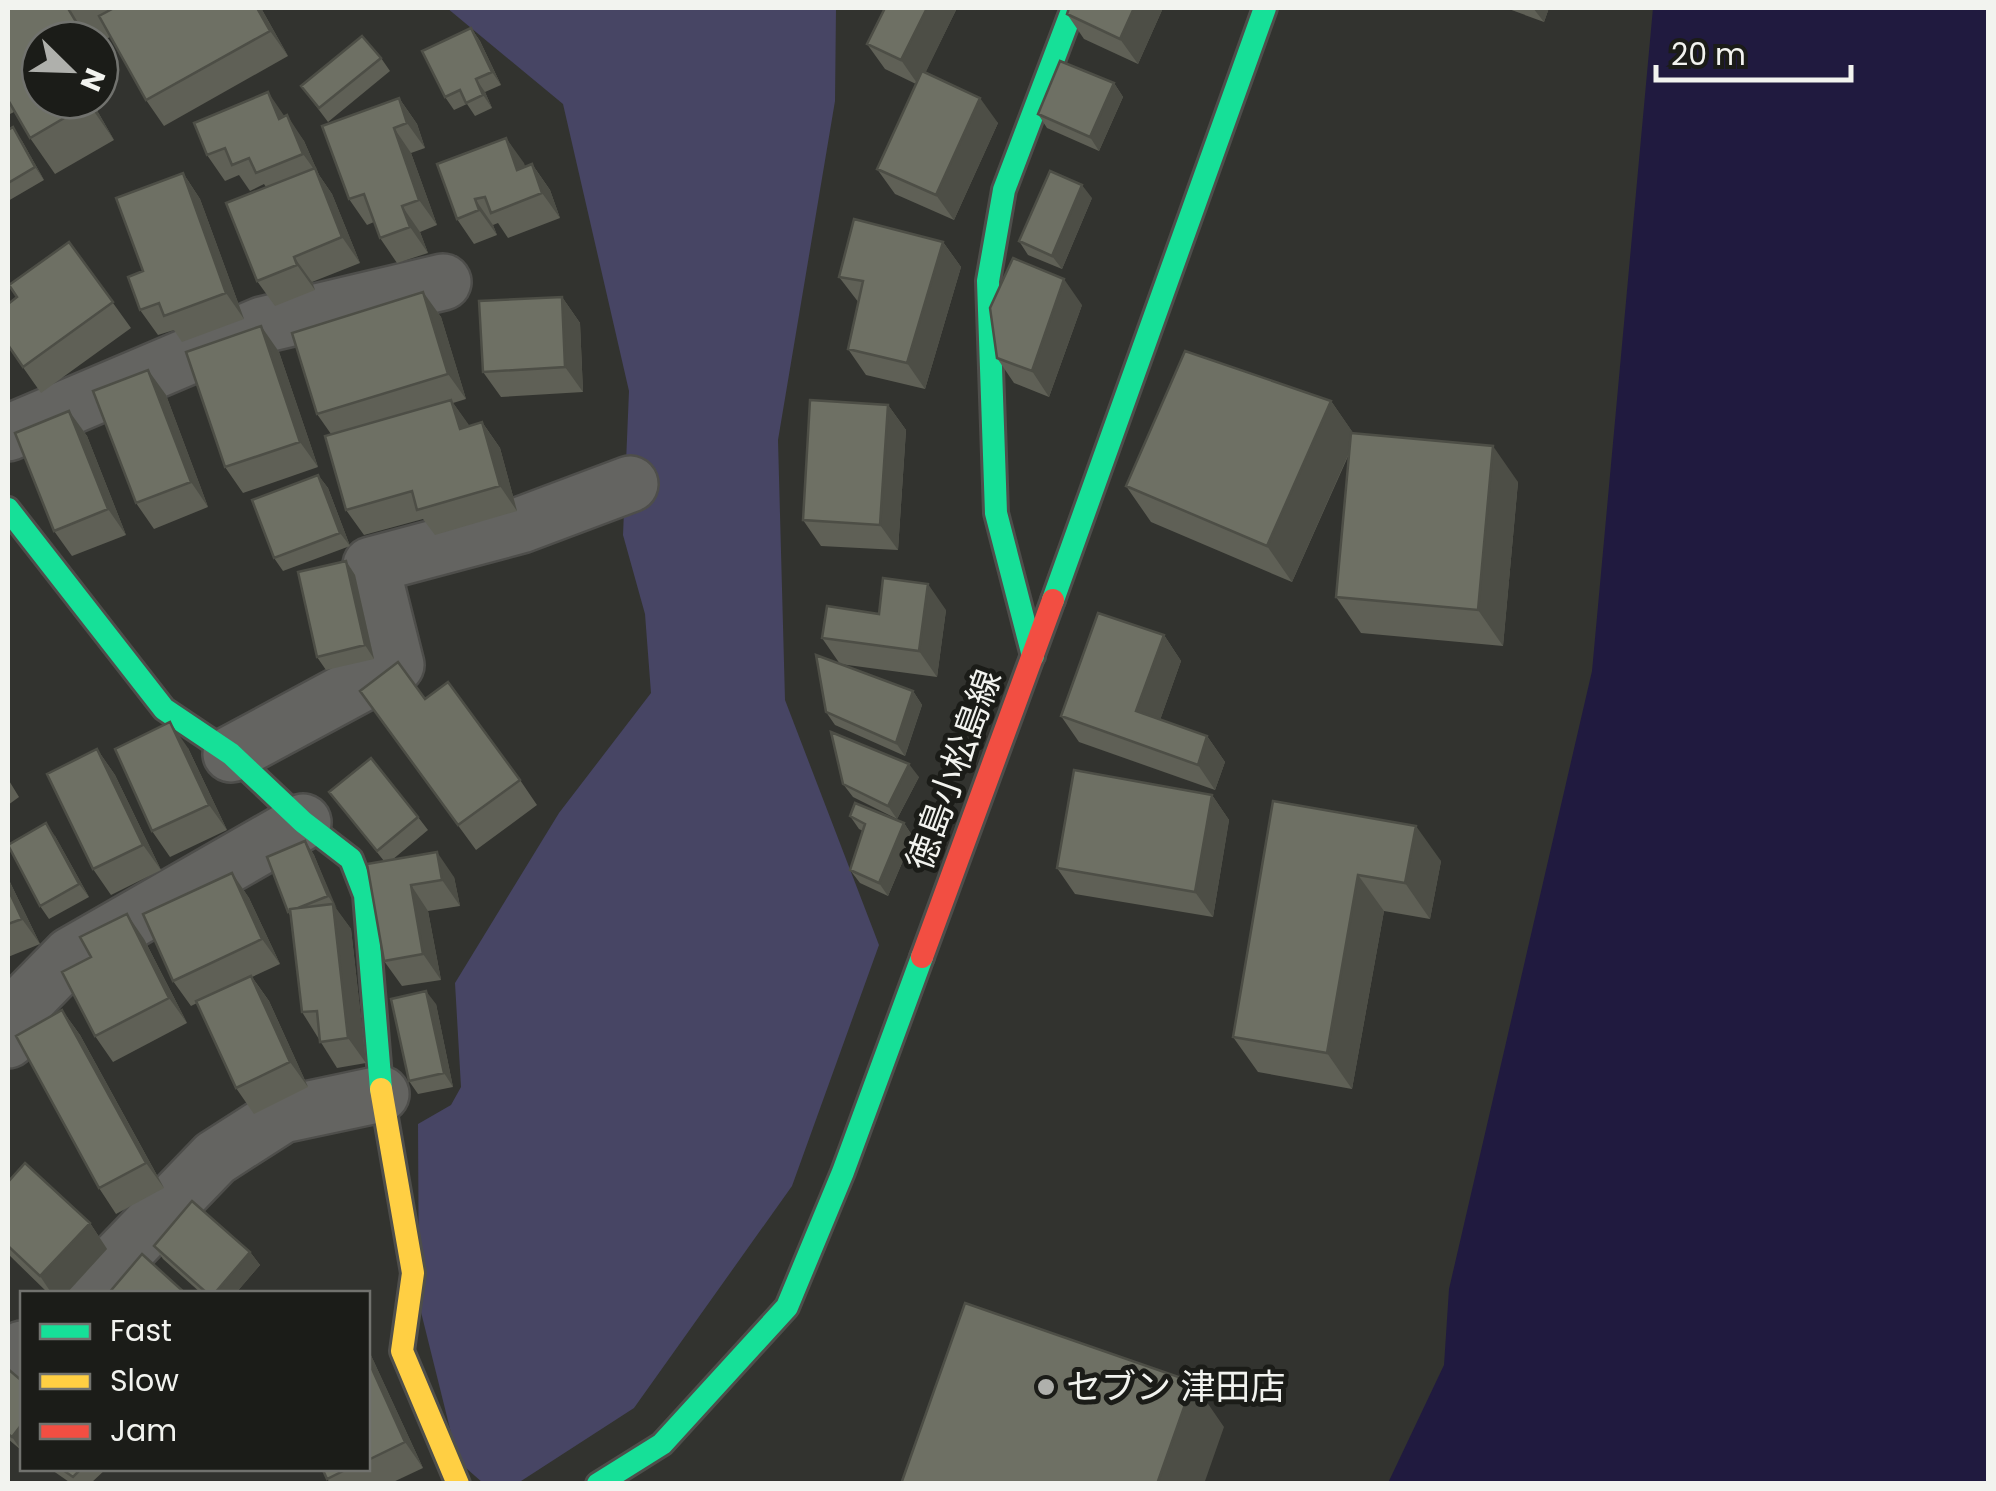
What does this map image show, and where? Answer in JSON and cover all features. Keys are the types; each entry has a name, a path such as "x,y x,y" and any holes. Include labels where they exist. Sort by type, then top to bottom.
{"street":[{"path":"1033,656 996,514 988,281 1004,190 1073,8"},
{"name":"徳島小松島線","path":"598,1484 662,1444 787,1307 843,1172 1033,656 1265,8"},
{"path":"8,433 262,325 443,282"},
{"path":"231,754 396,665 371,565 521,525 630,484"},
{"path":"8,509 164,709 231,754 302,822 351,859 365,895 381,1094 413,1272 402,1350 458,1484"},
{"path":"8,1040 28,999 71,956 302,822"},
{"path":"87,1291 215,1158 282,1115 381,1094"}],"shaded area":[{"path":"447,8 836,8 835,101 778,440 785,700 879,945 792,1186 634,1408 518,1483 483,1483 458,1461 419,1304 418,1124 451,1105 461,1087 455,983 559,813 651,693 645,614 623,535 629,391 563,104"},
{"path":"1653,8 1988,8 1988,1483 1388,1483 1444,1365 1449,1289 1592,671"}],"building":[{"path":"8,8 73,8 69,10 75,20 20,20 20,120 61,120 30,138 8,100"},
{"path":"114,8 257,8 270,31 146,100 120,54 120,20 101,20 99,16"},
{"path":"885,8 927,8 901,60 867,44"},
{"path":"1069,8 1134,8 1120,39 1067,14"},
{"path":"471,28 492,72 476,79 483,95 466,103 460,90 445,97 422,51"},
{"path":"362,36 381,58 319,108 301,86"},
{"path":"1060,61 1114,83 1090,137 1038,114"},
{"path":"922,71 980,98 936,195 877,169"},
{"path":"268,92 279,119 287,115 303,154 256,173 249,158 232,165 225,148 207,155 194,123"},
{"path":"399,98 407,123 394,128 419,200 402,206 410,227 380,238 364,194 349,199 322,126"},
{"path":"13,127 35,167 8,183 8,130"},
{"path":"506,138 517,170 532,164 542,193 491,213 485,197 475,199 479,210 457,219 437,164"},
{"path":"315,168 342,237 294,257 297,265 257,281 226,203"},
{"path":"1050,171 1082,185 1052,256 1019,241"},
{"path":"183,173 226,293 164,316 159,303 140,310 128,277 143,271 116,198"},
{"path":"854,219 943,242 907,363 848,349 863,281 839,277"},
{"path":"69,242 113,302 23,367 8,345 8,304 17,297 9,285"},
{"path":"1013,258 1064,279 1032,371 997,358 990,308"},
{"path":"423,292 448,374 317,414 292,333"},
{"path":"562,297 565,367 483,372 479,301"},
{"path":"261,326 300,442 225,467 186,352"},
{"path":"1185,351 1331,401 1267,546 1126,486"},
{"path":"148,370 191,482 136,503 93,391"},
{"path":"451,400 460,429 482,422 500,486 417,510 412,491 346,510 325,436"},
{"path":"810,400 888,405 880,525 803,520"},
{"path":"69,411 108,509 54,531 15,433"},
{"path":"1351,433 1493,446 1478,610 1336,597"},
{"path":"318,475 340,533 274,558 252,500"},
{"path":"346,561 365,645 317,657 298,572"},
{"path":"883,578 928,584 919,651 822,638 827,606 879,614"},
{"path":"1098,613 1164,635 1136,711 1207,736 1198,765 1061,716"},
{"path":"816,655 913,691 896,743 826,712"},
{"path":"398,662 425,699 448,682 520,780 458,825 360,691"},
{"path":"170,722 209,805 152,831 115,749"},
{"path":"831,732 909,764 888,806 843,784"},
{"path":"97,749 143,845 93,869 47,774"},
{"path":"371,758 418,817 377,851 329,792"},
{"path":"1074,770 1212,795 1195,892 1057,868"},
{"path":"1273,801 1416,826 1405,883 1358,875 1327,1053 1233,1037"},
{"path":"855,803 904,823 879,883 850,870 865,824 850,816"},
{"path":"46,823 79,884 40,906 8,845"},
{"path":"305,841 328,896 288,912 267,857"},
{"path":"437,852 442,880 411,885 423,954 384,961 367,864"},
{"path":"232,873 262,939 173,981 143,914"},
{"path":"8,889 22,919 8,924"},
{"path":"333,904 348,1038 320,1042 317,1011 302,1012 290,909"},
{"path":"127,914 169,998 95,1036 62,972 91,957 80,937"},
{"path":"251,976 290,1062 236,1088 196,1001"},
{"path":"426,991 444,1073 409,1081 391,999"},
{"path":"62,1010 146,1163 99,1188 16,1036"},
{"path":"25,1163 90,1223 40,1276 8,1246 8,1182"},
{"path":"192,1201 250,1252 217,1291 205,1291 154,1246"},
{"path":"142,1254 183,1291 111,1291"},
{"name":"セブン 津田店","path":"965,1303 1193,1382 1157,1484 901,1484"},
{"path":"370,1364 405,1442 370,1459"},
{"path":"8,1369 20,1379 20,1427 12,1437 8,1434"},
{"path":"323,1471 343,1471 327,1479"}],"traffic: fast":[{"path":"1033,656 996,513 988,281 1004,190 1073,8"},
{"path":"1053,600 1265,8"},
{"path":"8,509 164,709 231,754 303,822 351,859 365,895 381,1089"},
{"path":"598,1484 662,1444 787,1307 843,1172 922,957"}],"traffic: slow":[{"path":"381,1089 413,1273 402,1351 458,1484"}],"traffic: jam":[{"path":"922,957 1053,600"}],"place":[{"name":"セブン 津田店","path":"1046,1387"}]}
